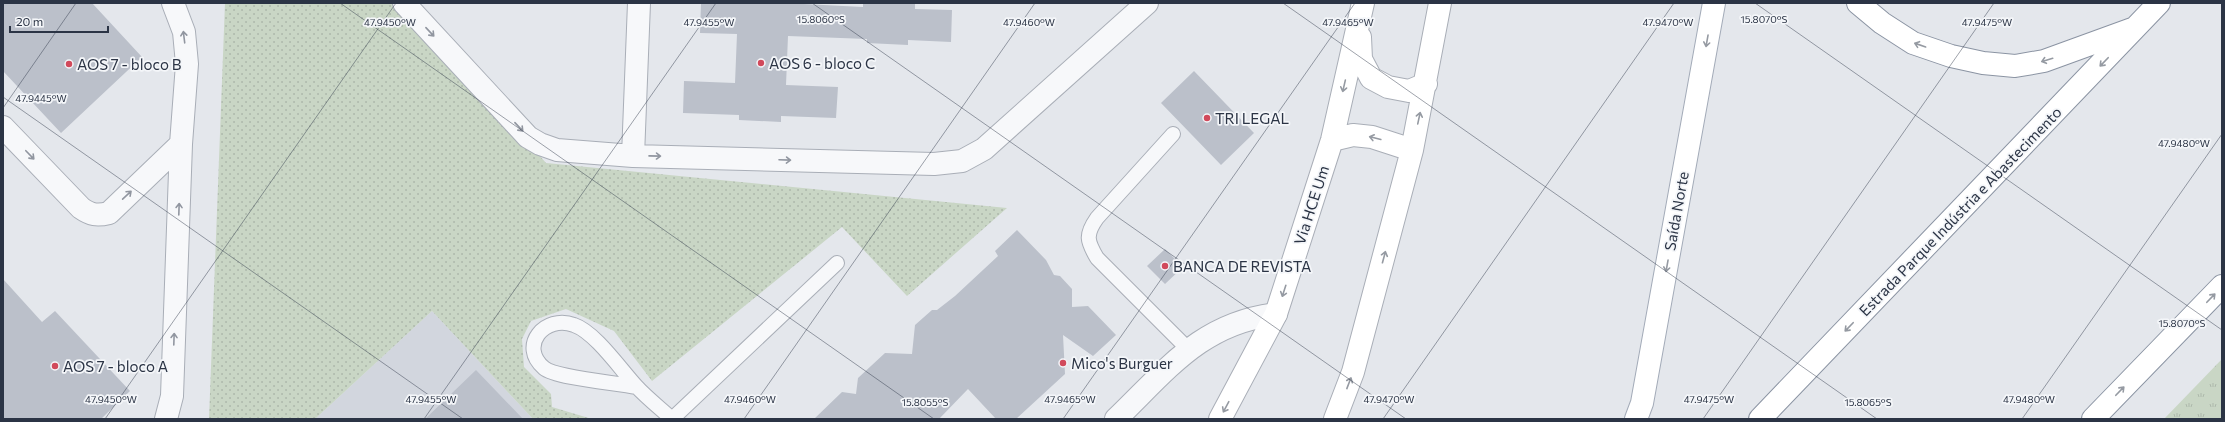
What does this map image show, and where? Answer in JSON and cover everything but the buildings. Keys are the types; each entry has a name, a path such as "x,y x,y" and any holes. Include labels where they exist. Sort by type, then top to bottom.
{"main road":[{"path":"1335,419 1353,372 1412,150 1426,84 1440,3"},
{"name":"Saída Norte","path":"1636,419 1642,404 1714,3"},
{"path":"1858,3 1882,23 1914,43 1951,56 2015,66 2044,61 2136,28"},
{"name":"Estrada Parque Indústria e Abastecimento","path":"1760,419 2159,3"},
{"path":"1361,12 1361,59 1371,78 1388,87 1409,91 1426,84"},
{"name":"Via HCE Um","path":"1220,419 1276,314 1332,140 1361,12"},
{"path":"1332,140 1353,135 1372,137 1412,150"},
{"path":"2093,419 2222,286"}],"street":[{"path":"166,419 172,396 182,144 187,64 184,32 172,3"},
{"path":"404,3 528,136 540,144 557,150 633,156 934,164 962,161 984,149 1147,3"},
{"path":"633,156 639,3"},
{"path":"3,126 81,208 90,214 98,216 109,212 182,144"},
{"path":"1116,419 1188,349 1221,328 1255,316 1276,314"}],"lane":[{"path":"1173,134 1097,218 1090,229 1088,243 1097,258 1188,349"},
{"path":"636,386 560,374 545,369 535,357 534,341 541,329 556,323 574,325 592,338 616,361 636,386 672,419 837,263"}],"shaded area":[{"path":"432,311 533,419 315,419"}],"green space":[{"path":"225,3 407,3 546,163 1007,208 907,296 842,227 652,381 614,331 566,309 531,321 522,339 524,367 551,394 552,407 592,419 533,419 432,311 315,419 209,419"},
{"path":"2222,359 2222,419 2164,419"}],"place":[{"name":"AOS 6 - bloco C","path":"761,63"},
{"name":"AOS 7 - bloco B","path":"69,64"},
{"name":"TRI LEGAL","path":"1207,118"},
{"name":"BANCA DE REVISTA","path":"1165,266"},
{"name":"Mico's Burguer","path":"1063,363"},
{"name":"AOS 7 - bloco A","path":"55,366"}]}
